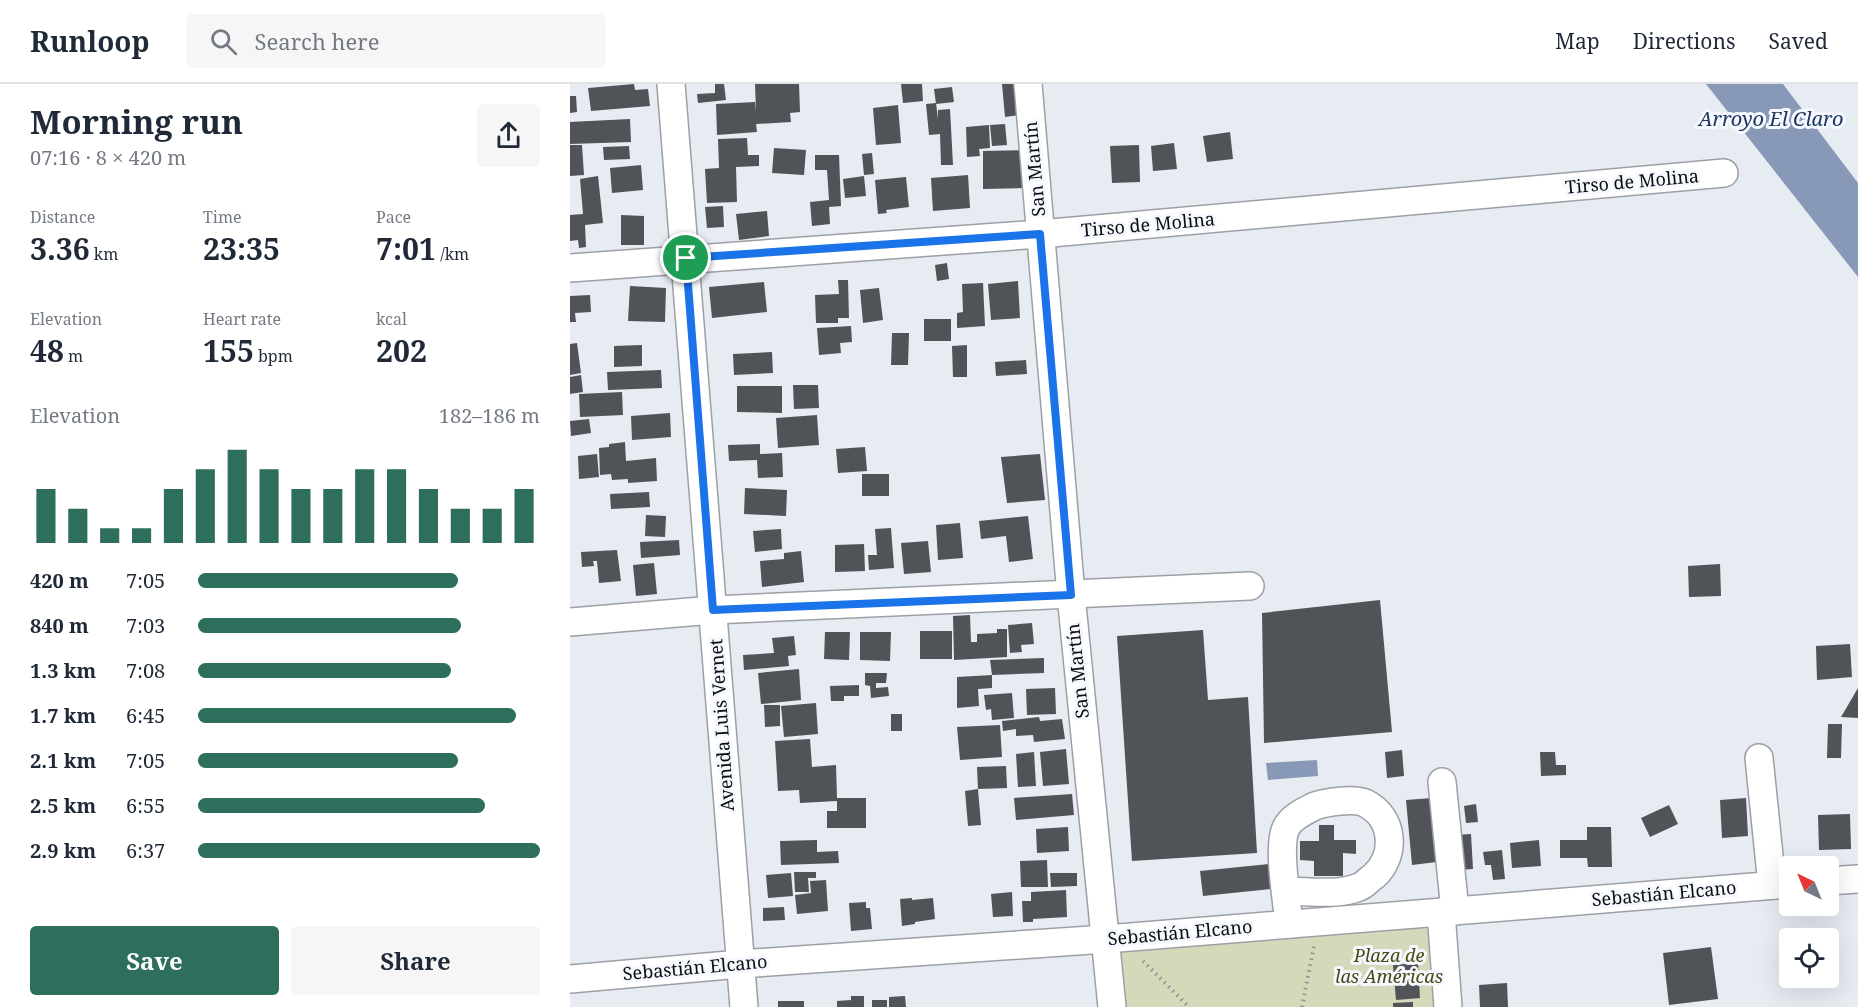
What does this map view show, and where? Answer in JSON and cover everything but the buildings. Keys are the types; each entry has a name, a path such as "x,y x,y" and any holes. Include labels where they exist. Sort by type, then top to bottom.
{"street":[{"name":"Avenida Luis Vernet","path":"671,84 744,1007"},
{"name":"San Martín","path":"1028,84 1071,595 1112,1007"},
{"name":"Tirso de Molina","path":"570,268 1040,234 1724,173"},
{"path":"570,622 713,610 1250,586"},
{"path":"1759,758 1779,873"},
{"path":"1442,782 1448,912 1448,1007"},
{"path":"1839,880 1858,879"},
{"name":"Sebastián Elcano","path":"570,979 1779,885"},
{"path":"1286,891 1289,924"}],"path":[{"path":"1302,1007 1318,921"},
{"path":"1142,960 1190,1007"}],"green space":[{"name":"Plaza de las Américas","path":"1426,925 1429,930 1435,1007 1121,1007 1117,960 1121,949"}],"water":[{"name":"Arroyo El Claro","path":"1706,84 1783,84 1858,183 1858,277"},
{"path":"1317,760 1318,776 1268,780 1266,763"}],"route":[{"path":"1040,234 1071,595 713,610 686,258 1040,234"}]}
